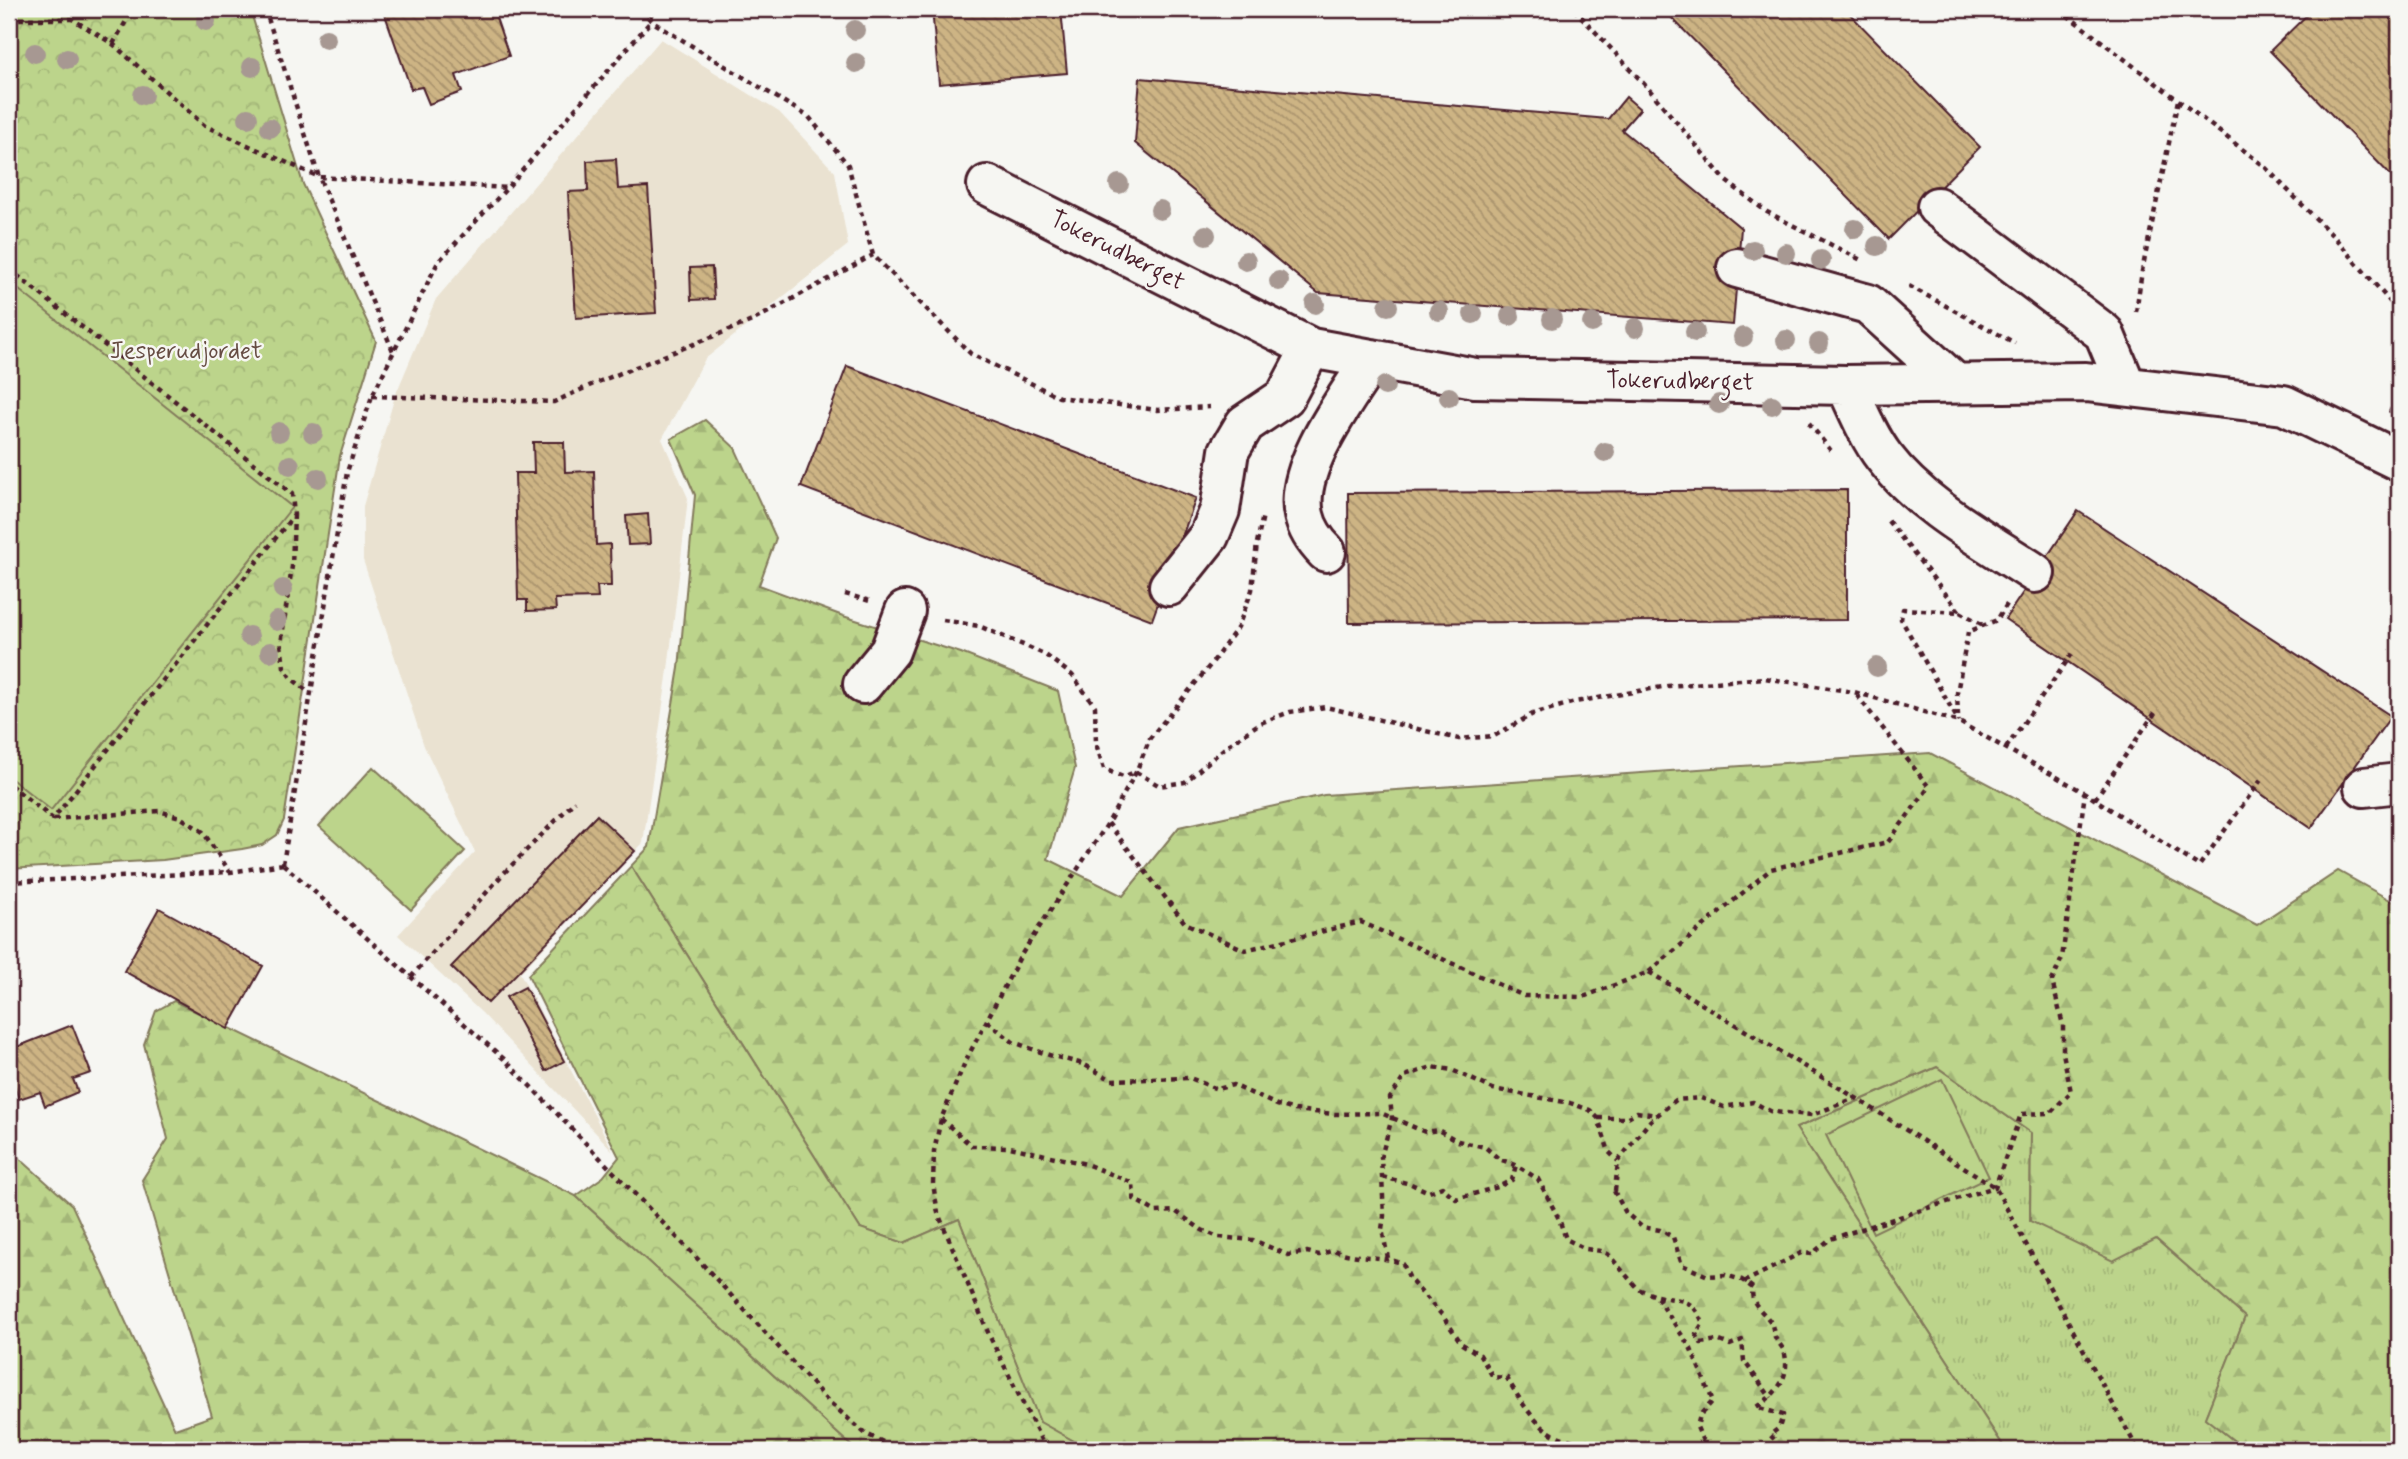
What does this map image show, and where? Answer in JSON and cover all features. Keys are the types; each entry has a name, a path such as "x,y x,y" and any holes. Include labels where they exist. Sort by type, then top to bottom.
{"street":[{"name":"Tokerudberget","path":"987,185 1311,348 1475,378 1846,385 2086,382 2126,386 2284,405 2399,461"},
{"path":"1937,207 2104,333 2126,386"},
{"path":"1737,268 1868,304 1955,383"},
{"path":"1169,586 1209,536 1220,510 1229,451 1245,424 1285,397 1311,348"},
{"path":"1326,552 1314,540 1304,514 1305,475 1322,438 1371,359"},
{"path":"1846,385 1873,441 1902,477 1931,503 2035,573"},
{"path":"863,684 890,651 905,611"}],"path":[{"path":"113,44 133,9"},
{"path":"265,9 319,177 393,351"},
{"path":"642,9 651,21 809,117 848,164 873,255 971,354 1059,397 1157,410 1212,407"},
{"path":"283,864 347,471 372,396 438,262 507,188 651,21 650,9"},
{"path":"1575,9 1647,87 1726,181 1768,212 1865,262"},
{"path":"2059,9 2263,165 2336,239 2399,313"},
{"path":"9,19 72,19 113,44 205,126 319,177 507,188"},
{"path":"2134,322 2178,100"},
{"path":"372,396 554,402 752,321 873,255"},
{"path":"9,269 292,494 292,566 281,644 284,667 291,678 310,693"},
{"path":"1902,282 2025,349"},
{"path":"2385,424 2399,391"},
{"path":"1807,421 1833,453"},
{"path":"1046,1450 990,1337 938,1213 933,1184 934,1151 941,1119 986,1021 1021,955 1108,823 1136,772 1150,738 1238,627 1252,590 1257,543 1265,508"},
{"path":"53,819 294,515"},
{"path":"1884,516 1960,611 1985,626"},
{"path":"845,594 905,611 979,626 1044,654 1072,676 1095,706 1096,744 1104,769 1123,777 1136,772"},
{"path":"1959,722 1901,614 1903,609 1960,611"},
{"path":"1959,722 1956,693 1968,632 1997,620"},
{"path":"2006,748 2072,654"},
{"path":"1136,772 1160,786 1185,782 1227,746 1260,723 1290,712 1326,707 1459,739 1494,736 1533,714 1574,702 1668,685 1764,678 1854,692 1959,722 2085,793 2199,866 2261,780"},
{"path":"1108,823 1185,923 1245,950 1361,922 1524,996 1583,997 1649,972 1772,869 1888,842 1929,787 1854,692"},
{"path":"2095,799 2157,710"},
{"path":"9,785 53,819 159,811 180,817 203,832 230,872"},
{"path":"1995,1187 2021,1114 2050,1113 2071,1092 2063,1053 2063,1025 2052,981 2062,958 2085,793"},
{"path":"411,977 504,873 575,801"},
{"path":"9,882 230,872 283,864"},
{"path":"283,864 504,1059 695,1256 828,1401 866,1434 900,1450"},
{"path":"1649,972 1856,1098 1995,1187 2138,1450"},
{"path":"986,1021 1013,1042 1083,1064 1112,1080 1190,1078 1217,1089 1233,1086 1295,1110 1335,1114 1381,1113 1425,1132 1438,1130 1458,1141 1485,1147 1499,1159 1516,1165 1538,1180 1559,1219 1566,1239 1586,1250 1608,1254 1638,1289 1656,1296 1685,1299 1697,1310 1703,1323 1696,1334 1701,1343 1717,1340 1731,1345 1742,1340 1744,1361 1771,1398"},
{"path":"1388,1258 1382,1229 1384,1216 1381,1157 1392,1118 1391,1098 1405,1076 1432,1067 1452,1070 1493,1090 1590,1110 1598,1118 1609,1152 1618,1161"},
{"path":"1785,1450 1770,1435 1779,1428 1783,1415 1756,1407 1771,1398 1782,1383 1786,1364 1772,1323 1758,1309 1752,1288 1725,1275 1708,1276 1682,1265 1673,1237 1660,1230 1642,1227 1626,1213 1615,1192 1618,1161 1650,1121 1676,1100 1701,1098 1724,1107 1754,1102 1772,1112 1812,1115 1856,1098"},
{"path":"1598,1118 1626,1118 1637,1112 1658,1115"},
{"path":"941,1119 972,1146 1010,1147 1086,1164 1133,1183 1134,1199 1156,1212 1175,1211 1202,1230 1218,1237 1253,1240 1288,1255 1307,1252 1319,1255 1334,1250 1346,1255 1388,1258 1403,1264 1410,1281 1442,1315 1462,1344 1480,1355 1493,1377 1507,1378 1524,1407 1553,1434 1577,1440 1587,1450"},
{"path":"1382,1177 1411,1184 1429,1192 1442,1187 1456,1199 1498,1187 1512,1180 1516,1165"},
{"path":"1744,1282 1801,1253 1812,1254 1829,1239 1995,1187"},
{"path":"1656,1296 1691,1349 1713,1401 1700,1415 1697,1427 1702,1438 1717,1450"}],"shaded area":[{"path":"661,39 779,112 835,172 848,245 705,359 662,439 688,498 668,670 643,843 520,973 613,1151 482,1013 398,935 475,852 424,746 363,560 363,506 395,396 436,299"}],"green space":[{"name":"Jesperudjordet","path":"9,9 250,9 303,184 376,341 340,456 284,820 277,835 262,845 163,860 9,869"},
{"path":"9,282 292,507 51,810 9,777"},
{"path":"705,420 735,448 776,538 759,585 843,616 961,653 1058,691 1075,768 1048,859 1123,896 1179,827 1324,795 1930,753 2257,925 2338,871 2399,905 2399,1450 2246,1450 2205,1418 2245,1317 2156,1239 2113,1261 2030,1221 2031,1133 1937,1067 1796,1128 2006,1450 1090,1450 1040,1423 959,1219 904,1243 860,1228 631,866 649,847 679,668 695,495 671,439"},
{"path":"373,767 465,851 411,910 319,826"},
{"path":"631,866 860,1228 904,1243 959,1219 1040,1422 1090,1450 856,1450 576,1196 603,1177 619,1157 528,975"},
{"path":"174,1001 576,1196 856,1450 9,1450 9,1149 72,1205 175,1429 212,1416 142,1180 168,1139 144,1044 156,1011"},
{"path":"1937,1067 2031,1133 2030,1221 2156,1239 2245,1317 2205,1418 2246,1450 2006,1450 1796,1128"},
{"path":"1942,1079 1989,1177 1873,1233 1826,1135"}],"building":[{"path":"383,9 493,9 509,56 456,75 462,92 429,104 422,87 411,89"},
{"path":"932,9 1061,9 1067,73 939,84"},
{"path":"1663,9 1845,9 1980,147 1889,239"},
{"path":"2313,9 2399,9 2399,184 2270,51"},
{"path":"1140,78 1608,119 1626,97 1640,109 1622,130 1741,228 1733,325 1318,293 1135,143"},
{"path":"616,159 618,189 648,187 656,313 576,318 568,192 588,191 587,161"},
{"path":"712,267 714,299 691,300 690,268"},
{"path":"847,366 1196,498 1152,620 801,487"},
{"path":"533,442 564,442 565,472 594,471 596,545 610,544 611,586 597,586 598,598 555,599 556,610 527,611 527,600 518,600 515,473 534,473"},
{"path":"1847,490 1847,620 1349,623 1348,493"},
{"path":"2078,511 2391,716 2311,828 2005,619"},
{"path":"648,514 650,544 628,545 626,516"},
{"path":"597,815 635,851 488,1003 451,967"},
{"path":"159,908 263,966 228,1029 124,971"},
{"path":"525,987 564,1061 546,1071 506,997"},
{"path":"72,1025 91,1073 73,1079 78,1092 45,1106 40,1092 19,1099 9,1072 9,1050"}]}
